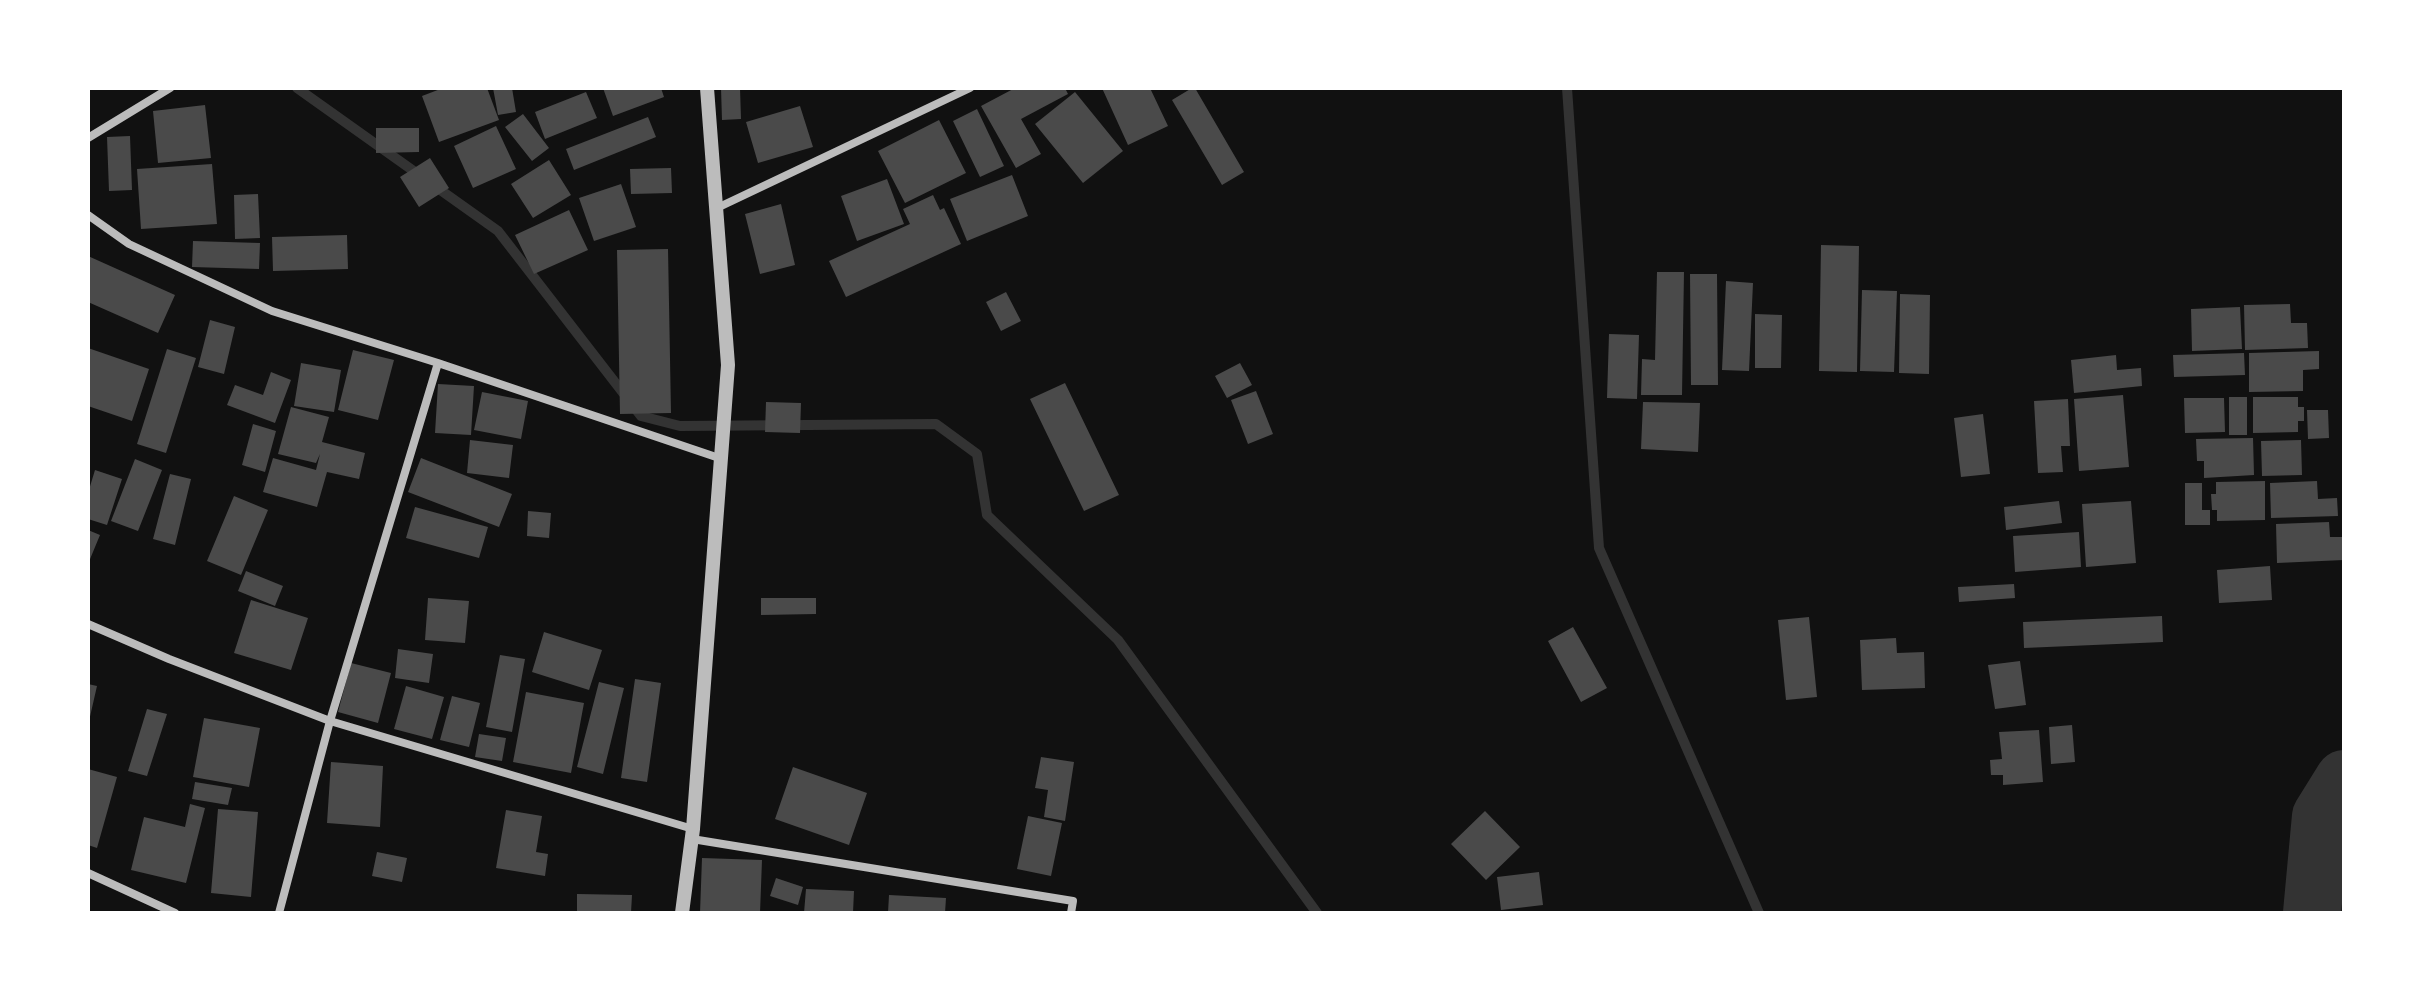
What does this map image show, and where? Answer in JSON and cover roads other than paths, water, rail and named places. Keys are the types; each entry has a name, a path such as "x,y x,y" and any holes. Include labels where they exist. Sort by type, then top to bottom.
{"street":[{"path":"88,138 170,88"},
{"path":"682,913 692,834 728,365 707,88"},
{"path":"717,208 970,88"},
{"path":"88,215 129,244 272,311 438,363 722,459"},
{"path":"279,913 330,721 438,363"},
{"path":"88,624 330,721 692,834 1073,901 1071,913"},
{"path":"88,873 175,913"}],"waterway":[{"path":"297,88 498,231 641,416 680,426 936,424 977,454 987,515 1118,640 1317,913"},
{"path":"1567,88 1599,548 1759,913"},
{"path":"2312,913 2321,816 2344,779"}]}
